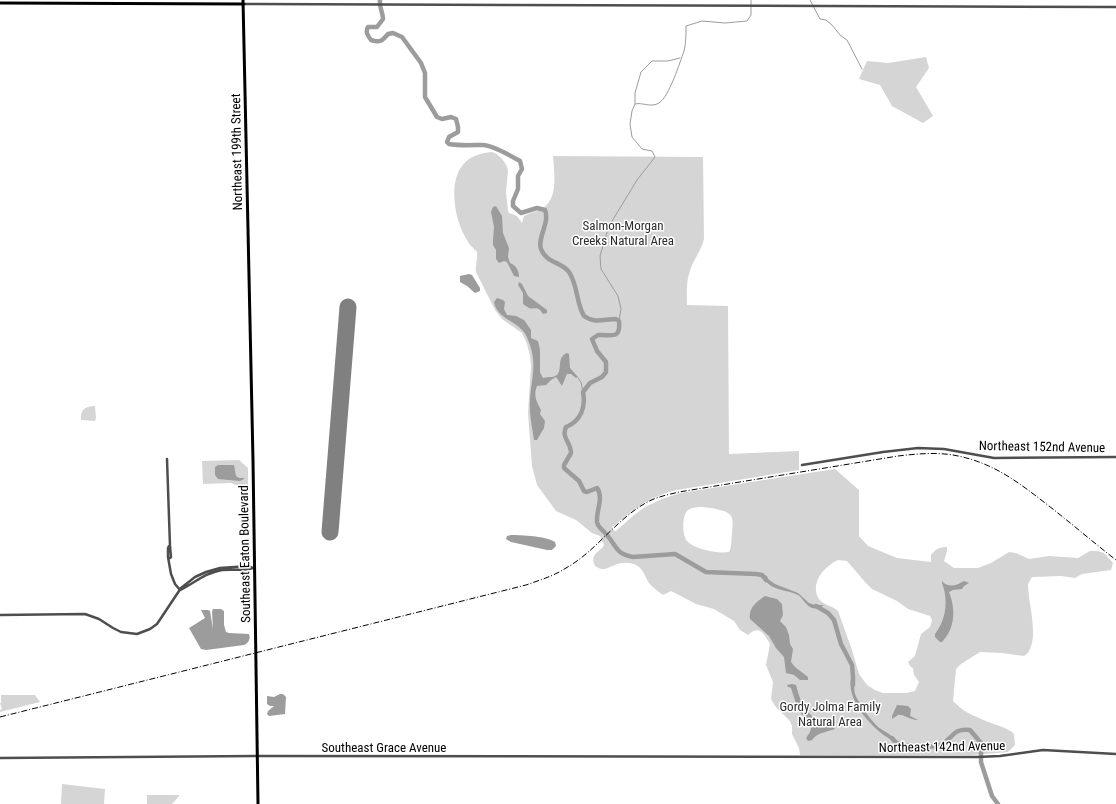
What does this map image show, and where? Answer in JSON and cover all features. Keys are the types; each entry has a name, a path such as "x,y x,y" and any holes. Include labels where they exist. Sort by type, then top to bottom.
{"main road":[{"path":"0,3 243,2"},
{"name":"Northeast 199th Street","path":"243,2 250,304"},
{"name":"Southeast Eaton Boulevard","path":"250,304 258,804"}],"street":[{"path":"243,2 376,4 1116,7"},
{"name":"Northeast 152nd Avenue","path":"802,465 918,448 944,449 994,458 1116,457"},
{"path":"167,458 171,548 170,558 172,577 180,590"},
{"path":"0,615 85,614 99,618 121,632 137,634 150,629 157,624 182,586 209,570 249,566 254,568"},
{"name":"Northeast 142nd Avenue","path":"767,757 984,757 1043,750 1116,754"},
{"name":"Southeast Grace Avenue","path":"0,758 257,756 767,757"}],"green space":[{"path":"926,57 929,68 916,87 933,116 923,123 892,106 880,85 859,79 867,61 888,63"},
{"path":"492,152 503,160 508,171 506,192 508,211 509,213 517,216 522,223 524,216 542,209 551,198 554,185 553,156 703,157 704,239 689,274 687,286 687,305 728,306 729,454 799,451 799,470 677,490 659,496 635,509 612,526 613,530 616,531 645,507 680,493 835,469 859,490 859,536 868,546 897,558 931,562 931,555 934,551 947,547 944,561 954,568 978,568 991,563 1009,552 1016,553 1029,559 1049,556 1078,558 1090,551 1097,551 1104,553 1113,563 1111,570 1082,574 1075,578 1061,576 1032,577 1028,584 1028,592 1033,634 1028,653 1024,656 980,652 956,669 953,701 970,714 1012,732 1014,734 1015,745 1008,752 973,755 800,755 799,748 792,734 792,726 790,721 775,706 771,699 773,682 766,665 770,644 764,634 759,630 756,630 748,635 740,630 734,621 714,609 696,604 671,591 663,595 650,585 644,573 634,564 620,563 603,569 595,566 593,558 604,545 600,536 592,533 576,520 556,511 537,485 532,466 528,413 531,366 527,344 522,333 502,319 495,310 476,272 477,252 469,243 463,232 456,213 454,193 455,183 462,166 468,160 480,154","holes":["698,507 721,510 731,516 733,525 729,552 706,550 690,544 687,541 683,530 684,517 688,510","838,560 847,561 872,589 897,601 908,609 930,616 932,620 930,627 921,634 915,656 908,662 913,668 914,675 919,682 915,691 906,693 883,693 867,685 859,674 838,611 821,601 816,593 817,581 820,576 828,566"]},
{"path":"95,406 95,421 81,420 81,414 84,409"},
{"path":"239,460 248,468 248,485 236,485 231,483 203,484 202,461"},
{"path":"1,695 35,695 40,702 0,712 2,709 0,703"},
{"path":"62,784 105,789 104,804 61,804"},
{"path":"147,795 179,796 172,804 147,804"}],"shaded area":[{"path":"496,206 502,216 503,233 509,248 508,257 510,263 517,268 519,277 514,276 507,262 504,261 499,263 496,259 496,250 493,245 494,227 491,212 493,207"},
{"path":"469,274 472,275 480,288 480,291 475,293 460,282 460,276"},
{"path":"519,282 522,284 528,296 547,310 547,313 543,314 538,309 529,308 523,304 523,293 518,285"},
{"path":"497,298 505,302 504,309 507,315 516,316 524,320 531,330 531,338 538,341 540,350 540,372 543,378 556,376 561,359 563,355 567,353 569,354 570,368 578,377 576,378 571,374 567,374 562,386 556,377 546,385 537,386 535,393 536,399 541,410 540,414 545,421 544,428 537,440 534,440 530,410 533,360 530,345 523,331 501,315 498,311 494,302"},
{"path":"218,465 234,465 236,476 244,479 240,481 218,479 215,475 215,467"},
{"path":"511,535 546,538 555,542 556,546 552,550 547,550 511,542 506,539 507,536"},
{"path":"762,574 767,576 768,579 775,584 798,593 809,603 824,605 820,608 810,607 798,595 772,587 764,580"},
{"path":"942,581 950,586 964,581 969,583 962,589 949,592 953,605 952,625 946,637 942,642 940,642 935,637 935,634 943,619 945,609 945,593"},
{"path":"765,596 777,599 782,604 783,615 780,621 786,627 790,644 793,649 791,662 808,677 808,680 800,680 794,675 786,673 784,657 776,648 769,636 750,619 750,611 756,603"},
{"path":"213,609 221,609 224,611 224,625 226,632 249,634 249,641 244,645 206,650 201,649 189,628 205,618 201,610 208,610 210,611 213,629"},
{"path":"851,679 854,680 855,694 866,713 874,723 898,743 881,733 865,717 853,698"},
{"path":"792,684 796,685 804,707 807,711 816,719 831,725 835,729 820,734 808,741 806,738 811,728 805,724 805,718 798,710 791,688 787,686"},
{"path":"283,694 286,697 285,714 269,716 267,714 268,711 274,706 267,704 267,696 274,697"},
{"path":"897,705 908,706 911,709 910,716 918,720 899,715 892,719"}],"waterway":[{"path":"380,0 383,19 377,27 368,27 367,32 371,40 381,41 388,34 393,33 402,37 421,63 425,73 425,97 437,117 442,119 451,117 456,119 458,132 449,137 447,142 449,144 483,145 491,147 520,161 522,169 518,176 518,189 513,201 513,206 521,213 537,208 545,210 546,220 540,245 541,249 546,257 562,266 569,272 572,277 581,311 584,316 592,320 616,319 619,321 619,327 616,334 598,335 592,339 597,351 606,362 606,372 602,377 590,383 583,392 584,403 581,413 575,421 566,427 565,431 565,437 570,446 571,453 564,465 564,468 579,481 584,491 587,492 597,488 600,496 597,518 598,526 608,536 619,551 627,556 633,557 675,554 706,572 756,574 762,575 766,580"},
{"path":"619,321 621,309 618,296 601,269 600,256 609,226 637,180 655,157 652,151 642,149 632,137 630,124 632,111 635,104 656,104 659,103 667,94 684,51 686,42 686,26 702,21 725,23 747,21 751,15 751,0"},
{"path":"810,0 820,19 826,20 840,35 847,40 862,69"},
{"path":"635,104 635,93 641,72 652,61 668,61 680,58"},
{"path":"578,378 581,382 583,392"},
{"path":"816,606 828,613 834,620 841,644 852,665 853,685"},
{"path":"892,738 897,743 903,745 931,747 945,743 956,732 970,730 981,743 981,762 992,796 998,804"}],"runway":[{"path":"330,532 348,307"}],"railway":[{"path":"0,717 526,585 547,578 561,571 586,554 634,511 661,496 898,456 946,454 967,458 993,468 1027,489 1116,560"}],"park label":[{"name":"Salmon-Morgan Creeks Natural Area","path":"623,232"},
{"name":"Gordy Jolma Family Natural Area","path":"830,714"}]}
